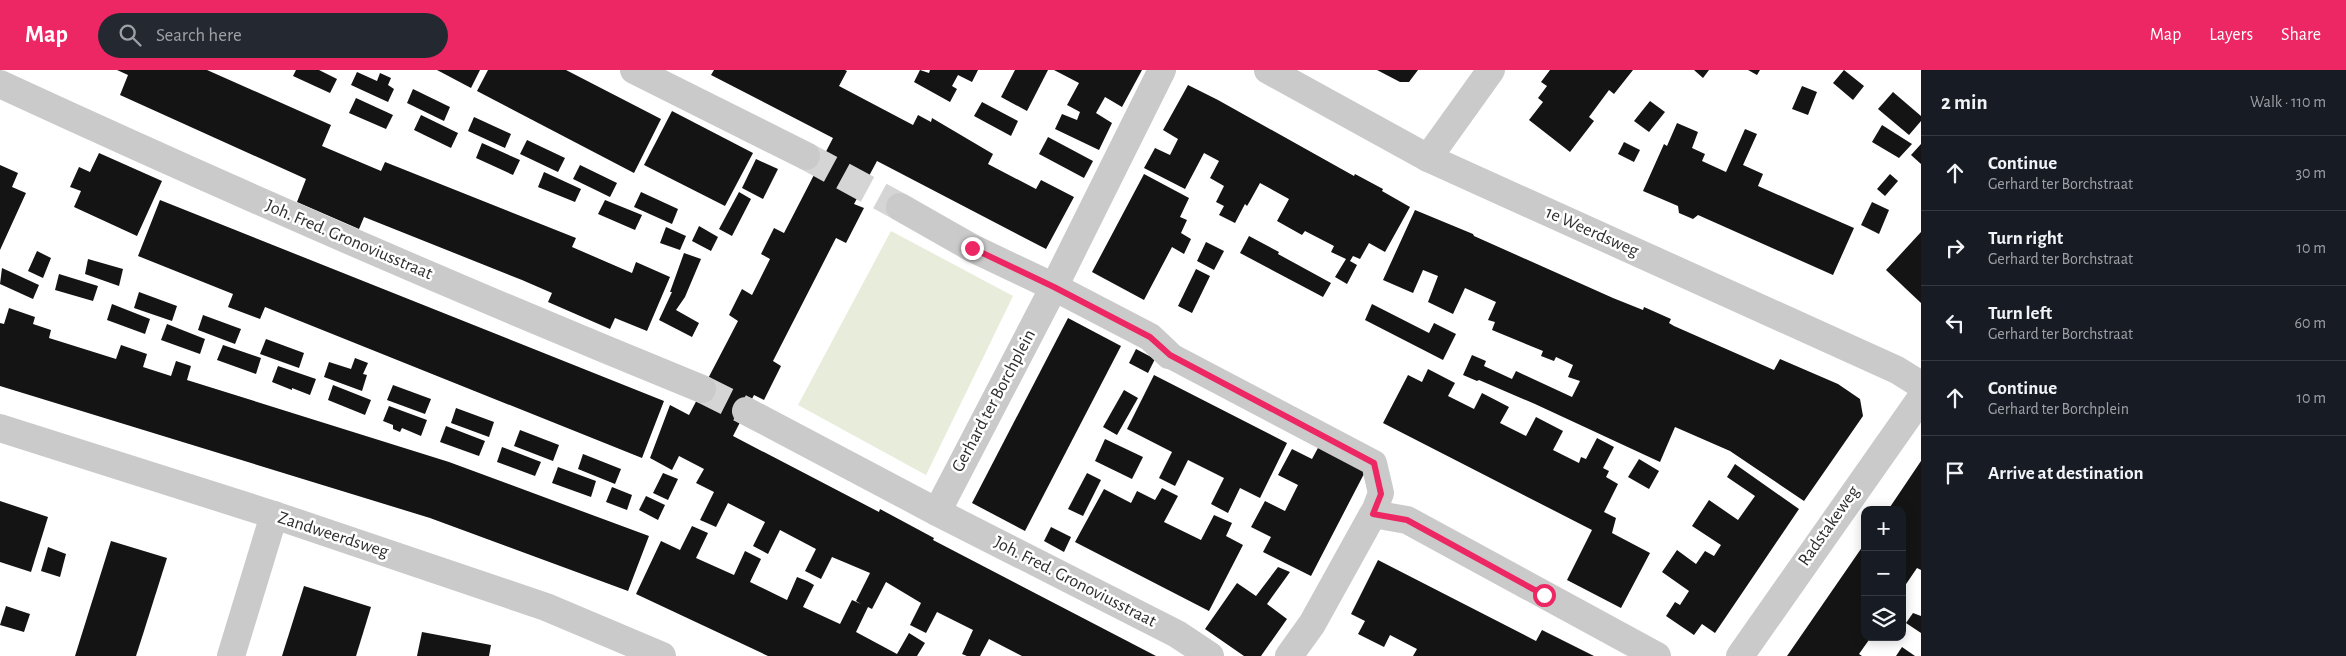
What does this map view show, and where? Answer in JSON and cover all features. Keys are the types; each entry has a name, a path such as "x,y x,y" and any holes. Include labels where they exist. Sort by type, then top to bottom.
{"street":[{"path":"634,70 806,156"},
{"name":"Gerhard ter Borchplein","path":"936,512 1054,287 1162,70"},
{"name":"1e Weerdsweg","path":"1268,70 1428,158 1897,370 1921,385"},
{"path":"1428,158 1490,70"},
{"name":"Joh. Fred. Gronoviusstraat","path":"0,84 172,164 340,237 702,389"},
{"path":"900,207 972,248 1054,287 1150,337 1170,355 1374,463 1381,494 1373,514 1312,624 1290,656"},
{"name":"Radstakeweg","path":"1740,656 1921,398"},
{"path":"746,411 936,512"},
{"name":"Zandweerdsweg","path":"0,428 274,515 546,606 662,656"},
{"name":"Joh. Fred. Gronoviusstraat","path":"936,512 1177,634 1210,656"},
{"path":"1373,514 1407,520 1657,656"},
{"path":"231,656 274,515"}],"green space":[{"path":"891,231 1013,296 926,475 798,405"}],"building":[{"path":"117,70 207,70 331,125 322,146 381,171 385,162 576,238 572,247 632,273 636,262 670,277 647,331 615,318 610,329 548,302 552,293 522,280 364,217 359,229 297,202 306,179 120,95 128,75"},
{"path":"296,70 319,70 337,79 330,93 293,76"},
{"path":"437,70 480,70 471,88"},
{"path":"488,70 566,70 661,119 634,173 477,91"},
{"path":"714,70 845,70 847,71 839,86 913,125 918,115 931,122 932,118 993,154 988,164 1036,189 1041,180 1074,197 1046,249 877,161 854,204 864,208 846,243 836,238 773,361 781,366 764,400 754,395 733,436 879,512 880,509 934,538 933,540 1156,656 1022,656 989,639 980,656 967,656 962,654 973,630 937,612 926,633 910,625 921,603 886,582 872,609 868,607 856,632 897,654 909,633 925,643 917,656 768,656 636,594 661,541 680,550 692,526 708,533 696,558 734,575 745,551 761,559 750,582 787,600 797,577 807,581 814,585 803,607 840,624 852,600 861,604 856,601 870,573 832,557 821,579 805,571 816,549 780,530 768,554 753,546 765,522 728,503 716,527 700,520 714,492 696,483 704,469 679,456 672,470 650,458 670,405 689,415 738,321 729,315 742,289 752,295 770,259 761,254 774,228 784,233 833,138 711,75"},
{"path":"920,70 929,73 930,70 978,70 972,82 958,75 952,86 957,89 950,102 914,82"},
{"path":"1015,70 1048,70 1027,111 1001,97"},
{"path":"1054,70 1142,70 1122,107 1105,97 1096,113 1112,123 1099,150 1055,129 1062,114 1077,120 1080,112 1067,105 1079,83"},
{"path":"1377,70 1418,70 1409,82 1400,82"},
{"path":"1550,70 1633,70 1614,94 1609,90 1589,117 1594,121 1570,152 1529,120 1543,102 1538,98 1547,86 1541,82"},
{"path":"1694,70 1709,70 1703,78"},
{"path":"1748,70 1760,70 1757,75"},
{"path":"1844,70 1864,86 1853,100 1833,83"},
{"path":"357,72 377,81 380,73 391,78 388,85 394,89 388,102 351,85"},
{"path":"1188,85 1354,176 1355,174 1383,189 1382,191 1410,207 1385,252 1369,243 1360,259 1353,256 1350,261 1357,265 1347,284 1335,277 1346,259 1331,252 1334,246 1305,231 1302,235 1277,221 1289,199 1260,183 1247,206 1245,204 1235,223 1219,215 1224,206 1216,202 1224,186 1210,178 1219,161 1204,153 1185,189 1144,168 1155,148 1170,155 1178,139 1163,130"},
{"path":"1802,86 1817,92 1808,115 1792,109"},
{"path":"413,89 450,107 444,121 407,103"},
{"path":"1893,92 1921,116 1921,121 1909,135 1878,109"},
{"path":"356,98 393,115 386,129 349,113"},
{"path":"1650,101 1665,112 1649,132 1634,121"},
{"path":"982,102 1018,121 1011,136 974,116"},
{"path":"672,111 753,153 725,206 644,165"},
{"path":"421,115 458,133 451,148 414,130"},
{"path":"474,117 511,134 505,148 468,131"},
{"path":"1677,123 1698,132 1692,148 1705,154 1702,161 1726,172 1745,129 1757,134 1743,165 1763,174 1758,186 1854,228 1833,275 1698,215 1693,219 1679,213 1678,206 1643,191 1664,144 1667,146"},
{"path":"1882,125 1912,144 1899,158 1872,142"},
{"path":"1048,137 1093,161 1084,178 1039,154"},
{"path":"527,140 565,158 558,172 520,154"},
{"path":"1624,142 1640,150 1634,162 1618,154"},
{"path":"482,143 520,160 513,175 476,158"},
{"path":"1921,144 1921,164 1911,155"},
{"path":"99,153 162,181 137,236 74,207 81,191 70,187 79,167 90,172"},
{"path":"756,159 778,169 763,199 742,188"},
{"path":"0,165 18,173 12,187 26,193 0,250"},
{"path":"580,165 617,183 610,197 573,179"},
{"path":"544,172 581,189 575,202 538,187"},
{"path":"1144,174 1189,198 1180,217 1187,220 1181,233 1191,239 1184,254 1172,247 1144,300 1092,272"},
{"path":"1890,174 1898,181 1885,196 1877,189"},
{"path":"641,192 678,209 672,224 634,207"},
{"path":"739,192 751,199 732,236 719,229"},
{"path":"160,200 664,401 642,458 265,307 260,319 228,307 233,294 138,256"},
{"path":"605,200 642,215 635,230 598,214"},
{"path":"1872,202 1889,210 1879,234 1861,225"},
{"path":"1415,210 1473,234 1613,298 1643,310 1644,307 1671,319 1669,323 1674,326 1774,370 1780,359 1838,384 1860,399 1863,416 1804,501 1730,451 1675,427 1660,462 1535,404 1463,375 1472,355 1486,361 1484,366 1512,379 1516,371 1572,397 1580,381 1568,377 1573,365 1556,357 1554,361 1541,356 1543,351 1492,330 1495,322 1488,320 1496,302 1465,288 1453,314 1428,302 1438,276 1423,270 1413,293 1383,280"},
{"path":"699,226 718,237 711,251 692,241"},
{"path":"666,227 686,236 680,250 660,243"},
{"path":"1921,232 1921,303 1886,270"},
{"path":"1249,236 1331,283 1323,297 1240,253"},
{"path":"1206,242 1224,251 1214,270 1197,261"},
{"path":"37,251 51,258 43,278 28,271"},
{"path":"684,253 701,259 685,297 676,310 699,323 692,337 659,320 672,292 670,292"},
{"path":"88,259 123,269 119,286 85,274"},
{"path":"2,268 39,285 33,299 0,284"},
{"path":"1196,269 1210,276 1192,313 1178,306"},
{"path":"59,274 98,286 93,301 55,290"},
{"path":"139,292 177,306 172,321 134,308"},
{"path":"112,304 150,319 145,334 107,320"},
{"path":"1372,304 1429,333 1434,323 1456,334 1443,360 1365,320"},
{"path":"9,308 35,317 33,324 51,330 49,338 116,359 121,345 147,354 143,367 171,376 176,361 191,366 187,380 449,462 649,536 628,591 430,518 0,386 0,323 4,324"},
{"path":"203,315 241,329 235,344 198,330"},
{"path":"1068,318 1121,346 1025,531 972,503"},
{"path":"167,324 205,339 200,354 161,340"},
{"path":"266,339 304,353 299,368 260,354"},
{"path":"223,345 261,358 256,374 217,360"},
{"path":"1136,349 1155,359 1148,373 1129,363"},
{"path":"355,358 368,363 363,374 367,375 362,391 324,377 329,362 351,369"},
{"path":"278,366 316,379 310,395 272,382"},
{"path":"1428,369 1455,383 1448,396 1474,409 1482,393 1509,407 1500,423 1526,436 1536,417 1563,431 1553,450 1579,463 1581,457 1586,459 1597,438 1614,447 1603,468 1609,471 1606,477 1618,484 1604,512 1616,518 1612,533 1650,553 1621,608 1567,580 1592,530 1383,423 1408,375 1422,382"},
{"path":"1154,375 1287,443 1260,498 1240,488 1228,513 1211,504 1224,478 1188,460 1175,486 1159,478 1172,452 1127,429"},
{"path":"333,385 371,400 365,415 328,400"},
{"path":"393,385 431,399 425,414 387,400"},
{"path":"1124,390 1138,398 1117,435 1103,427"},
{"path":"389,406 427,420 421,436 402,428 400,432 393,429 393,425 383,421"},
{"path":"456,408 494,422 489,437 451,423"},
{"path":"446,426 485,441 479,456 440,442"},
{"path":"520,430 559,445 553,461 514,446"},
{"path":"1105,439 1143,457 1132,479 1095,461"},
{"path":"1319,446 1366,470 1311,576 1263,552 1271,537 1251,527 1265,501 1285,511 1298,485 1278,475 1292,449 1312,459"},
{"path":"502,447 541,462 535,476 497,462"},
{"path":"583,454 621,469 615,484 578,469"},
{"path":"1639,459 1659,471 1649,489 1628,477"},
{"path":"1921,461 1921,570 1917,568 1906,584 1906,506 1891,506"},
{"path":"1735,464 1799,509 1715,633 1702,624 1694,635 1666,616 1675,602 1680,605 1689,591 1662,572 1677,550 1696,564 1705,551 1714,556 1721,545 1692,526 1709,500 1738,520 1755,496 1727,477"},
{"path":"558,467 596,481 591,497 552,483"},
{"path":"663,473 678,479 668,500 653,493"},
{"path":"1087,473 1101,480 1083,516 1068,509"},
{"path":"612,487 632,495 627,510 606,502"},
{"path":"1162,488 1178,496 1164,522 1201,540 1214,515 1232,523 1226,536 1243,545 1209,611 1075,542 1104,489 1131,503 1137,491 1155,500"},
{"path":"646,496 665,505 658,520 639,510"},
{"path":"0,501 48,517 31,572 0,562"},
{"path":"1051,527 1071,537 1064,552 1044,541"},
{"path":"111,541 167,558 136,656 75,656"},
{"path":"48,547 66,554 60,577 41,571"},
{"path":"1861,549 1861,641 1868,641 1859,654 1862,656 1787,656"},
{"path":"1378,560 1536,641 1542,630 1594,656 1413,656 1417,649 1390,635 1384,647 1358,634 1365,621 1351,614"},
{"path":"1278,567 1290,572 1267,604 1287,619 1261,656 1244,656 1205,629 1237,583 1256,596"},
{"path":"304,586 371,607 356,656 282,656"},
{"path":"6,606 30,614 24,632 0,625"},
{"path":"1913,613 1921,616 1921,633 1906,623"},
{"path":"422,632 491,645 489,656 417,656"},
{"path":"1902,647 1915,656 1896,656"}],"tunnel":[{"path":"806,156 900,207"},
{"path":"702,389 746,411"}],"route":[{"path":"972,248 1054,287 1150,337 1170,355 1374,463 1381,494 1373,514 1407,520 1544,595"}]}
